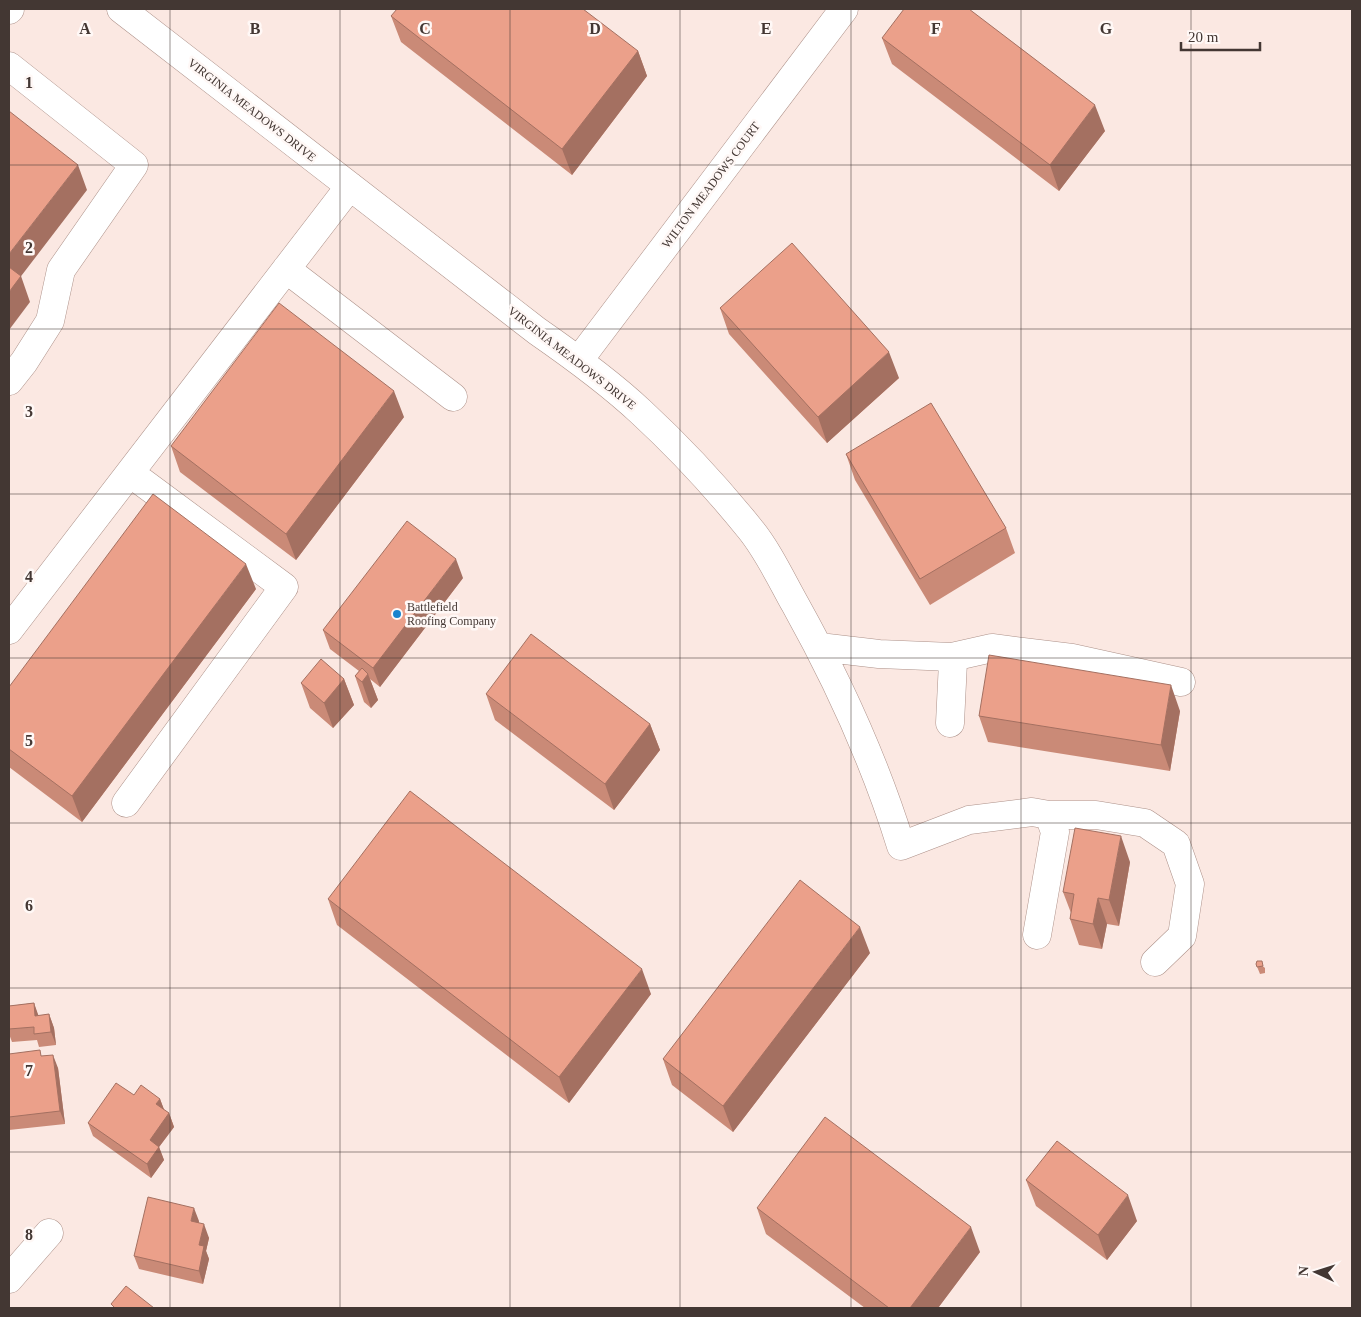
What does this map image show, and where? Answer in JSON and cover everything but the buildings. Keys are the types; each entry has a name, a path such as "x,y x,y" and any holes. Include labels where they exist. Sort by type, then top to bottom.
{"street":[{"name":"VIRGINIA MEADOWS DRIVE","path":"121,9 537,331 579,360 641,412 693,464 751,530 819,647 857,728 890,812 901,846 969,820 1032,812 1049,815"},
{"name":"WILTON MEADOWS COURT","path":"579,360 844,9"},
{"path":"9,66 134,165 61,270 50,322 9,381"},
{"path":"9,630 350,186"},
{"path":"286,268 453,397"},
{"path":"126,804 284,587 130,473"},
{"path":"819,647 879,654 952,657 992,648 1072,658 1182,682"},
{"path":"950,723 952,657"},
{"path":"1037,935 1055,832 1049,815 1096,815 1145,823 1176,844 1190,884 1182,936 1155,962"},
{"path":"9,1279 49,1233"}],"place":[{"name":"Battlefield Roofing Company","path":"397,614"}]}
